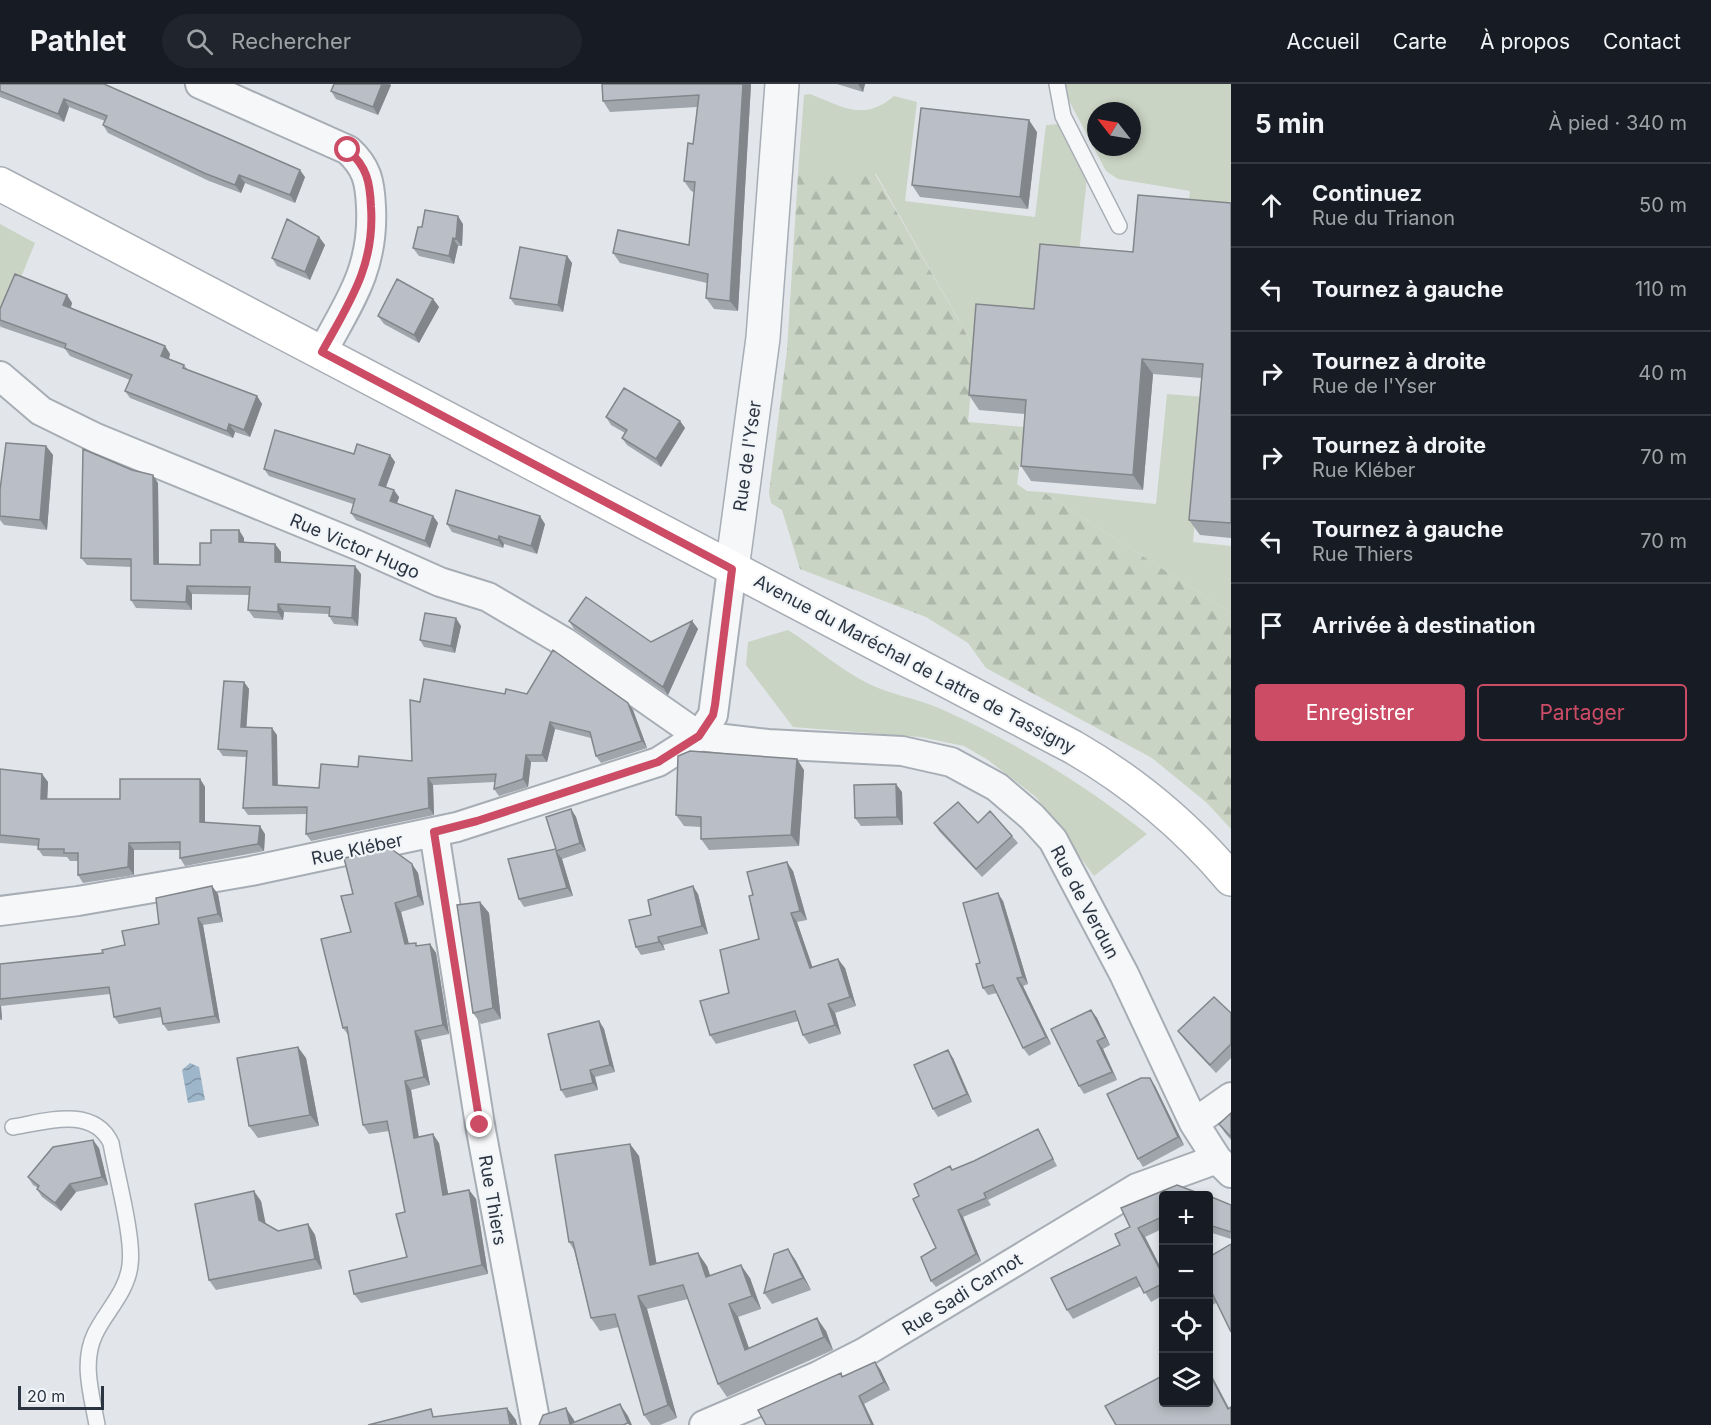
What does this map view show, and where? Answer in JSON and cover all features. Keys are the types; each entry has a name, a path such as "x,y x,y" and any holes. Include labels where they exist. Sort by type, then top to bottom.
{"main road":[{"name":"Avenue du Maréchal de Lattre de Tassigny","path":"0,184 1098,762 1180,827 1231,879"}],"street":[{"path":"200,84 348,150 360,161 367,172 371,212 368,260 363,275 322,352"},
{"name":"Rue de l'Yser","path":"766,84 776,171"},
{"name":"Rue de l'Yser","path":"699,736 713,715 715,705 763,338 782,84"},
{"name":"Rue Victor Hugo","path":"0,376 41,411 96,438 366,549 440,582 488,597 566,643 699,736"},
{"name":"Rue Kléber","path":"0,911 69,902 251,871 467,824 658,762 699,736"},
{"name":"Rue de Verdun","path":"699,736 768,744 902,751 951,762 997,787 1032,817 1053,840 1124,974 1194,1123 1224,1166"},
{"name":"Rue Thiers","path":"434,832 488,1169 536,1425"},
{"path":"1194,1123 1231,1096"},
{"name":"Rue Sadi Carnot","path":"704,1425 855,1358 1137,1188 1224,1166"}],"lane":[{"path":"1057,84 1063,116 1119,226"},
{"path":"13,1127 80,1119 100,1129 111,1143 130,1266 121,1293 94,1335 90,1348 88,1372 97,1425"}],"green space":[{"path":"1064,84 1231,84 1231,212 1188,208 1190,191 1118,179 1106,171 1098,156 1141,156 1141,102 1087,102 1087,135 1065,93"},
{"path":"810,94 853,110 873,108 894,96 917,102 905,201 1035,217 1046,125 1059,124 1087,177 1079,254 1039,325 975,349 876,174 798,174 804,95"},
{"path":"798,174 875,174 975,349 968,422 1025,427 1017,484 1027,491 1043,492 1231,613 1231,829 1207,803 1152,758 986,668 968,643 926,617 800,569 782,510 771,503 769,493 787,350"},
{"path":"0,224 35,243 0,329"},
{"path":"1167,394 1206,397 1193,542 1231,546 1231,613 1043,492 1156,504"},
{"path":"788,630 867,683 941,709 996,735 1074,781 1147,834 1094,876 1036,797 988,760 964,746 920,737 793,727 746,665 748,642"}],"water":[{"path":"190,1063 199,1067 205,1100 188,1103 182,1070"}],"building":[{"path":"0,84 104,84 300,170 290,195 239,175 235,185 204,173 103,125 107,116 64,99 58,114 0,91"},
{"path":"334,84 382,84 373,107 331,91"},
{"path":"602,84 743,84 730,301 706,298 708,274 613,253 618,230 689,245 695,182 684,181 688,143 693,144 699,95 603,101"},
{"path":"921,108 1029,120 1020,197 912,185"},
{"path":"1138,195 1231,203 1231,523 1189,520 1203,364 1142,359 1133,475 1021,466 1026,400 969,395 976,304 1034,309 1040,244 1133,252"},
{"path":"425,210 458,216 456,239 453,238 449,256 413,248 418,227 422,227"},
{"path":"287,219 319,237 305,272 272,258"},
{"path":"520,247 567,256 558,305 510,298"},
{"path":"15,274 67,295 63,305 165,346 161,356 184,365 183,368 257,396 244,430 229,424 227,431 125,391 132,375 65,348 66,344 0,320 0,309"},
{"path":"397,279 433,299 414,335 378,316"},
{"path":"624,388 680,421 656,459 622,438 627,430 606,417"},
{"path":"275,430 354,454 357,444 390,455 379,485 394,490 390,501 433,516 425,541 351,513 355,499 264,469"},
{"path":"6,443 46,446 40,520 0,516 0,490"},
{"path":"83,449 132,470 153,475 154,564 200,565 200,543 211,543 211,530 239,530 239,542 275,544 275,562 355,566 352,618 329,616 330,607 278,604 278,612 248,610 250,587 187,586 186,602 131,600 131,559 81,558"},
{"path":"456,490 540,516 531,546 499,536 498,540 447,524"},
{"path":"586,597 651,642 692,621 663,687 569,621"},
{"path":"425,613 456,618 451,646 420,640"},
{"path":"553,650 628,703 642,741 596,756 590,732 550,722 542,755 526,755 523,779 494,789 496,774 428,778 429,808 306,834 307,807 243,808 247,751 218,749 224,681 244,682 241,727 272,728 273,785 319,788 321,764 358,767 359,756 412,761 410,700 420,702 424,679 505,694 506,689 527,694"},
{"path":"690,751 797,759 791,835 701,839 701,817 676,815 678,756"},
{"path":"0,769 42,774 41,799 120,799 120,779 200,779 200,822 260,826 258,844 180,858 180,842 129,843 128,867 78,875 78,853 64,853 64,849 38,849 39,839 0,835"},
{"path":"896,784 897,817 855,818 854,785"},
{"path":"958,802 978,823 990,811 1012,836 976,869 934,823"},
{"path":"571,809 580,843 556,851 567,888 519,899 508,859 556,849 546,817"},
{"path":"390,848 412,864 418,896 395,903 405,944 416,943 416,946 430,944 443,1025 415,1031 424,1077 405,1081 414,1138 433,1134 443,1195 469,1190 482,1265 354,1294 349,1271 407,1257 396,1214 405,1212 387,1121 363,1125 347,1027 343,1028 321,939 351,932 341,896 353,894 344,858"},
{"path":"787,862 800,911 791,913 810,968 838,959 850,997 828,1004 835,1025 803,1035 795,1011 710,1035 700,1001 729,993 720,950 759,939 749,896 753,895 747,872"},
{"path":"212,886 218,914 198,918 215,1016 163,1024 160,1008 114,1017 109,987 0,999 0,964 103,953 102,950 125,945 122,931 159,924 156,898"},
{"path":"693,886 702,926 658,937 659,942 636,947 629,920 651,915 648,900"},
{"path":"998,893 1023,977 1017,978 1046,1037 1023,1048 993,985 983,988 976,964 980,963 963,903"},
{"path":"480,902 493,1008 473,1013 457,905"},
{"path":"1214,997 1231,1013 1231,1044 1210,1065 1178,1031"},
{"path":"1091,1010 1105,1037 1097,1041 1112,1072 1079,1086 1051,1029"},
{"path":"599,1021 610,1065 590,1070 593,1083 561,1090 548,1034"},
{"path":"298,1047 310,1115 249,1126 237,1058"},
{"path":"948,1050 967,1094 933,1109 914,1065"},
{"path":"1141,1078 1150,1078 1178,1137 1138,1159 1107,1094"},
{"path":"1231,1113 1231,1137 1219,1124"},
{"path":"1038,1129 1053,1159 984,1193 986,1198 958,1210 976,1254 931,1281 921,1257 936,1248 913,1199 919,1196 914,1184 950,1166 952,1170 974,1161"},
{"path":"93,1140 102,1177 70,1184 55,1203 37,1189 39,1186 28,1177 53,1147"},
{"path":"630,1144 650,1265 698,1253 706,1277 741,1265 752,1296 729,1304 745,1350 817,1318 824,1337 718,1384 683,1285 638,1296 668,1405 644,1415 615,1314 591,1318 573,1242 569,1242 555,1155"},
{"path":"1177,1185 1193,1191 1162,1191"},
{"path":"254,1191 259,1220 278,1231 308,1224 315,1259 209,1280 195,1204"},
{"path":"1159,1192 1159,1218 1138,1228 1159,1268 1159,1286 1144,1293 1136,1277 1067,1310 1051,1278 1120,1245 1115,1234 1130,1227 1121,1208"},
{"path":"1213,1198 1231,1205 1231,1232 1213,1226"},
{"path":"1231,1244 1231,1332 1213,1295 1213,1255"},
{"path":"788,1249 803,1278 764,1293 774,1254"},
{"path":"875,1362 884,1382 859,1396 872,1425 766,1425 758,1410 841,1373 842,1377"},
{"path":"1159,1378 1159,1407 1213,1407 1213,1381 1228,1409 1231,1407 1231,1425 1116,1425 1105,1406"},
{"path":"620,1404 628,1423 623,1425 539,1425 543,1415 566,1408 570,1424"},
{"path":"507,1408 510,1424 517,1425 368,1425 431,1409 433,1417"}],"route":[{"path":"348,150 360,161 367,172 370,188 372,241 363,275 322,352 732,569 715,705 713,715 699,736 674,754 658,762 477,821 434,832 480,1125"}]}
